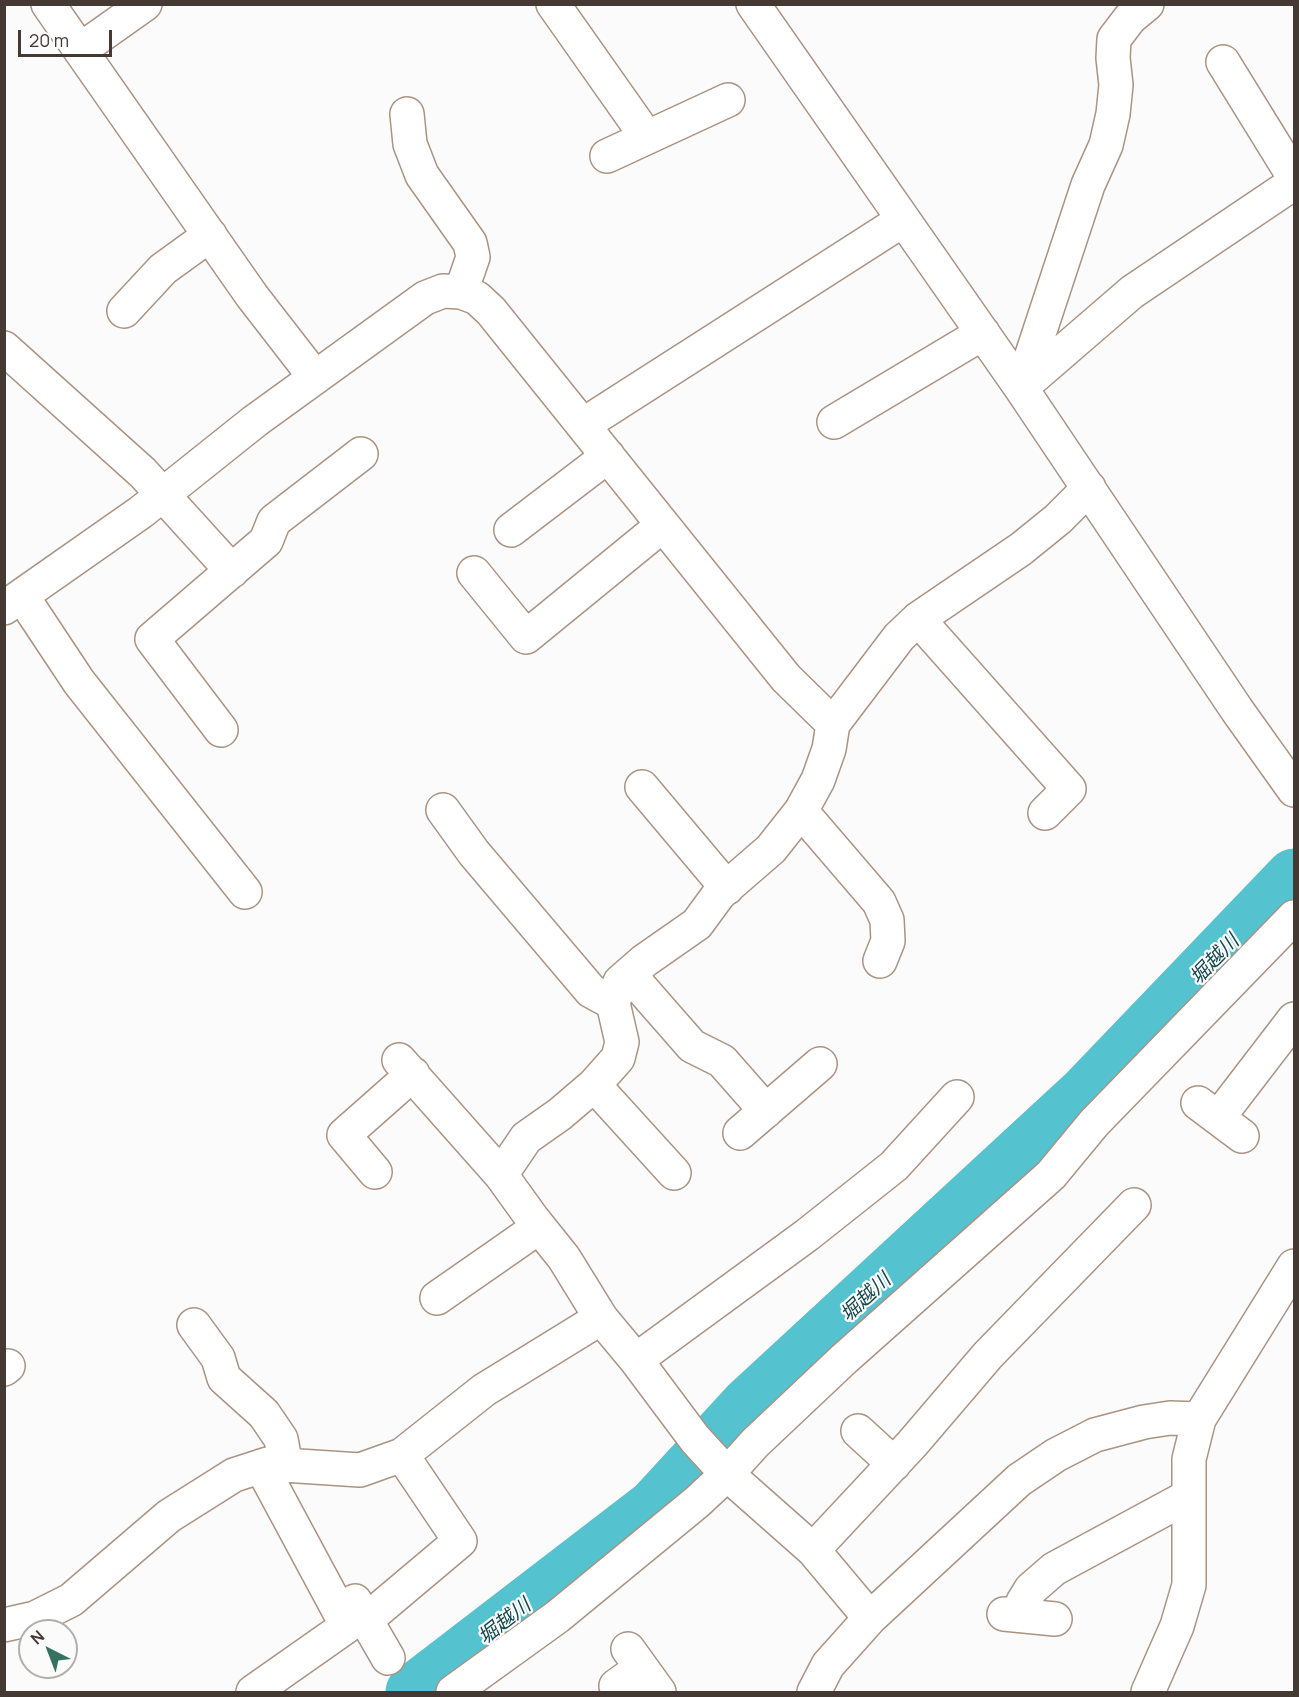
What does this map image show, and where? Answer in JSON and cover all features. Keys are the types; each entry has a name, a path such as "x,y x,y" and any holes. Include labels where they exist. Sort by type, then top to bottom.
{"street":[{"path":"48,4 252,296 314,376"},
{"path":"80,50 145,4"},
{"path":"553,4 646,136"},
{"path":"753,4 1021,388 1237,710 1294,790"},
{"path":"1021,388 1088,185 1106,145 1113,114 1116,85 1113,58 1114,39 1130,18 1147,4"},
{"path":"1222,62 1294,177"},
{"path":"607,156 728,100"},
{"path":"407,114 410,144 422,176 470,243 472,257 461,292"},
{"path":"1021,388 1132,292 1294,183"},
{"path":"583,425 903,220"},
{"path":"124,311 163,269 210,235"},
{"path":"245,892 13,602 141,512 314,376 425,298 443,291 461,292 477,298 491,311 786,678 832,724"},
{"path":"834,422 856,393 983,333"},
{"path":"4,348 164,494 232,571"},
{"path":"221,730 152,639 266,541 274,521 362,454"},
{"path":"511,530 608,456"},
{"path":"501,1175 526,1138 560,1114 594,1084 618,1058 622,1042 613,1003 620,982 644,961 698,924 719,894 771,849 801,811 818,780 829,749 832,724 899,638 918,619 1021,549 1058,519 1089,488"},
{"path":"474,573 526,637 663,525"},
{"path":"918,619 1069,789 1045,813"},
{"path":"642,787 727,888"},
{"path":"443,810 474,853 591,991 613,1003"},
{"path":"801,811 879,902 887,920 888,941 880,961"},
{"path":"453,1692 557,1617 697,1502 724,1470 844,1359 1051,1175 1094,1123 1294,917"},
{"path":"629,974 692,1046 722,1061 766,1111"},
{"path":"1219,1119 1294,1020"},
{"path":"740,1134 820,1064"},
{"path":"375,1172 344,1135 406,1067 501,1175 564,1258 601,1318 636,1360 695,1439 724,1470 813,1550 870,1618"},
{"path":"594,1084 674,1173"},
{"path":"636,1360 799,1225 894,1166 957,1096"},
{"path":"813,1550 894,1464 988,1355 1134,1205"},
{"path":"437,1298 539,1227"},
{"path":"1148,1692 1177,1626 1189,1586 1189,1459 1199,1419 1294,1266"},
{"path":"4,1625 35,1618 71,1600 169,1516 234,1475 274,1466 360,1470 402,1455 484,1390 601,1318"},
{"path":"194,1325 218,1358 224,1378 264,1414 281,1439 274,1466 348,1626 253,1692"},
{"path":"814,1692 828,1665 870,1618 1019,1480 1056,1455 1095,1436 1144,1422 1170,1418 1199,1419"},
{"path":"858,1431 894,1464"},
{"path":"387,1658 358,1607 460,1541 402,1455"},
{"path":"1055,1619 1013,1615 1031,1589 1054,1569 1189,1496"}],"waterway":[{"name":"堀越川","path":"414,1692 655,1507 748,1406 1086,1094 1294,877"}]}
